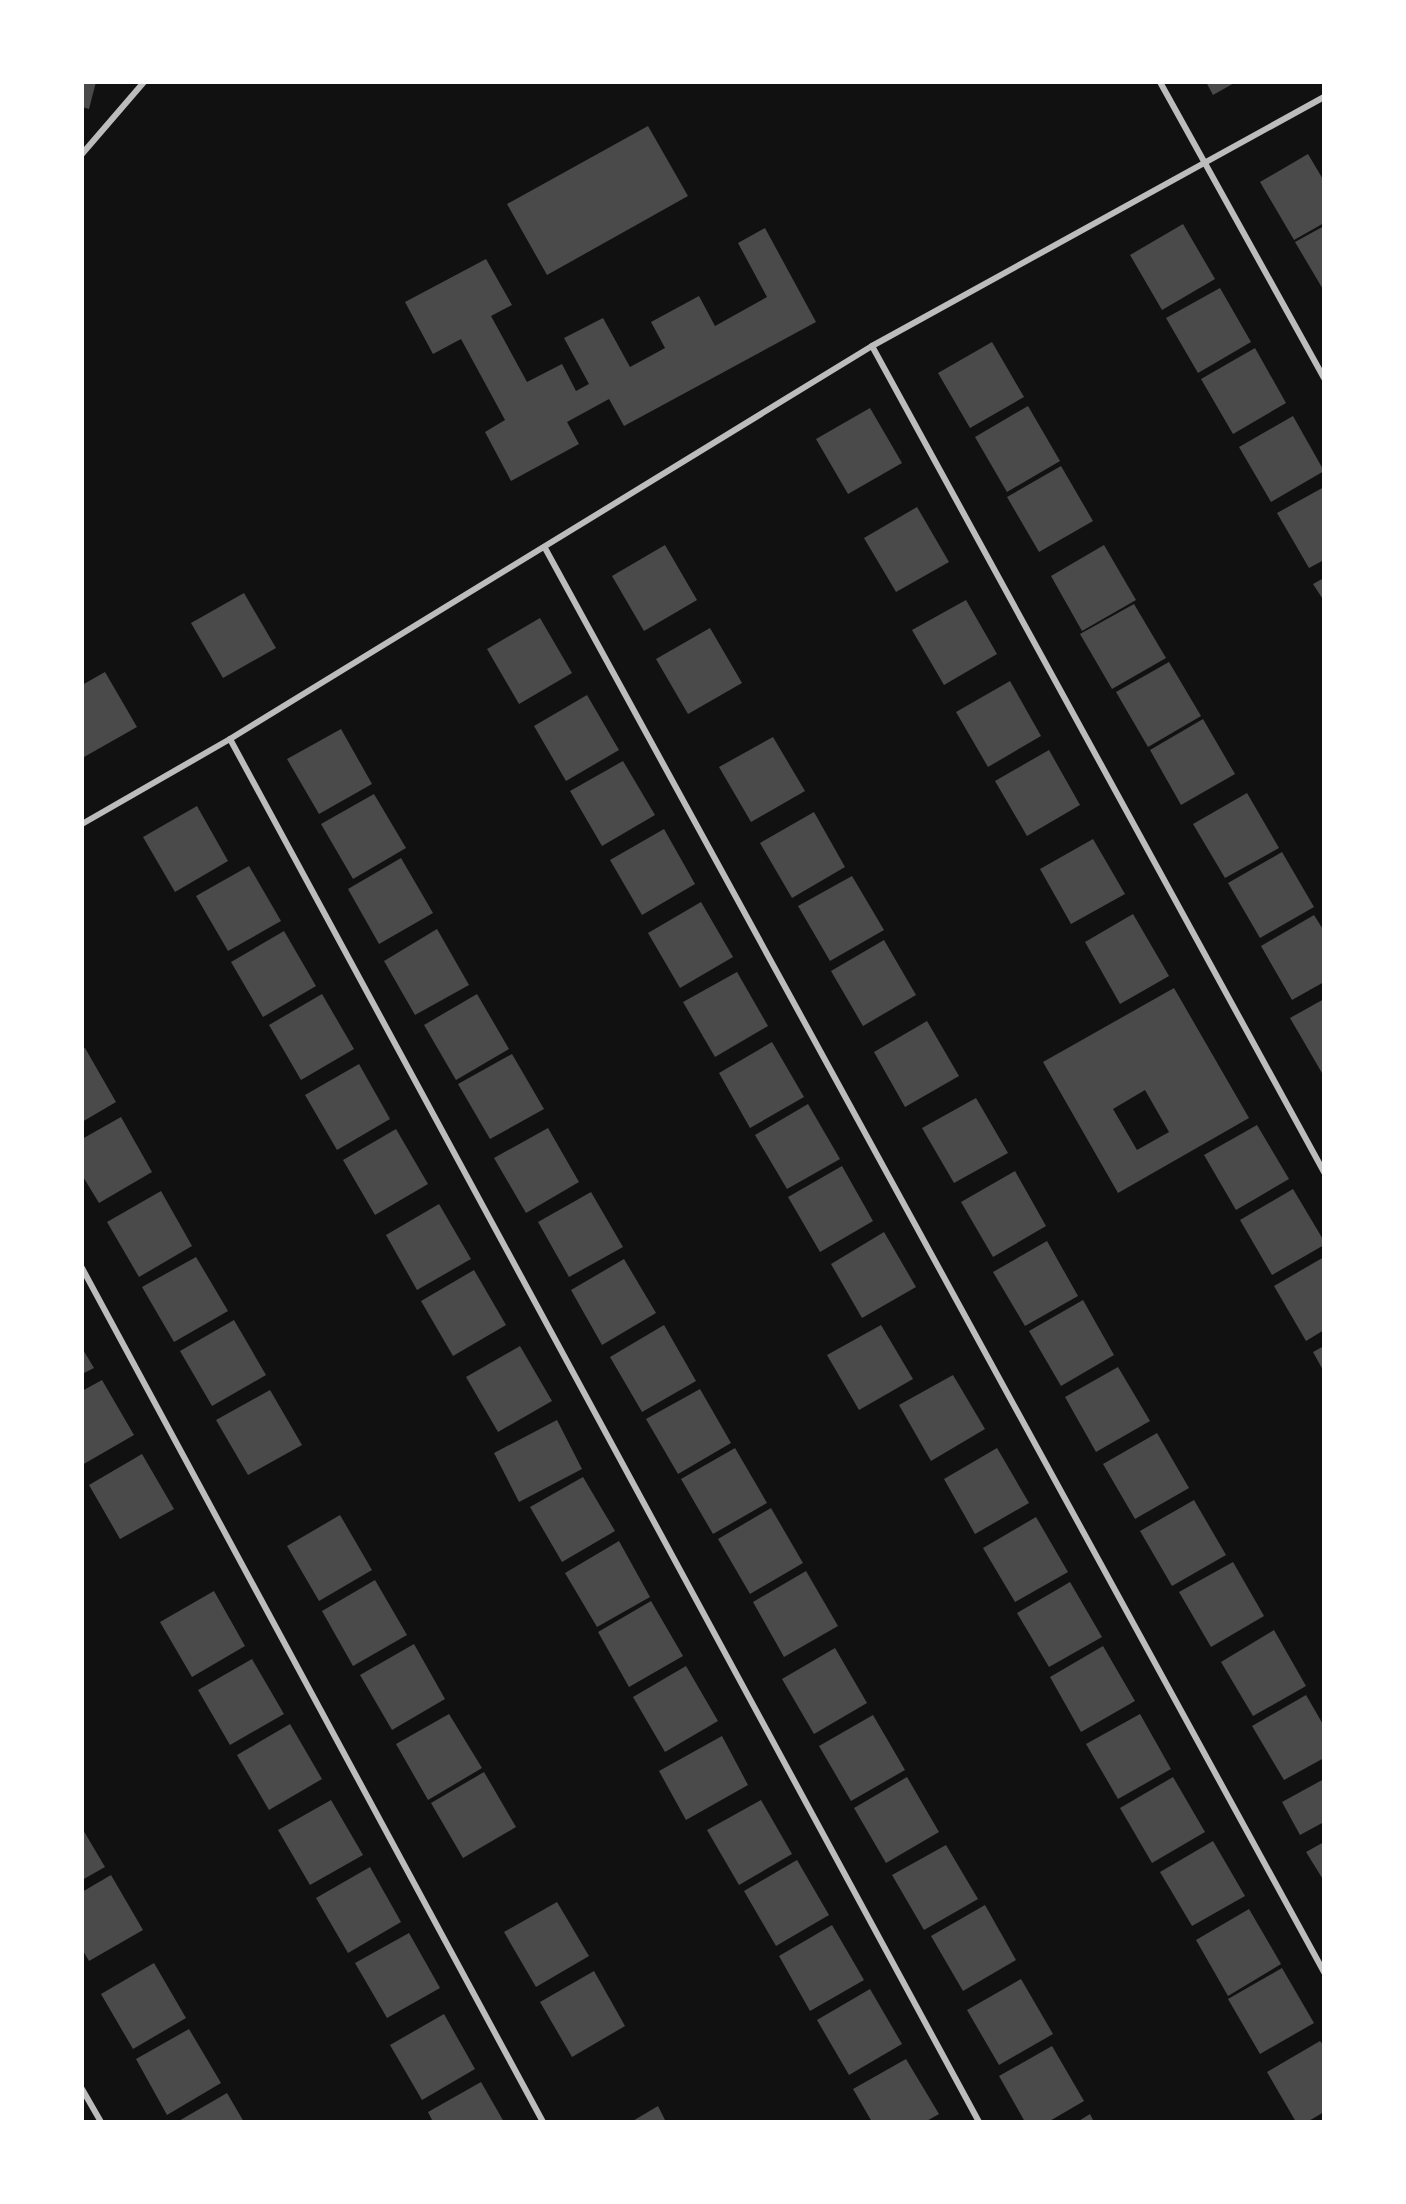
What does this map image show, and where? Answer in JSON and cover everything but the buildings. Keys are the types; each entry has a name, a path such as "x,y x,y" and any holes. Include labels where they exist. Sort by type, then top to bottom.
{"street":[{"path":"84,150 144,82"},
{"path":"1160,82 1323,378"},
{"path":"82,824 230,739 872,346 1323,97"},
{"path":"872,346 1323,1172"},
{"path":"545,548 1323,1972"},
{"path":"230,739 979,2121"},
{"path":"82,1269 543,2121"},
{"path":"82,2089 101,2121"}]}
